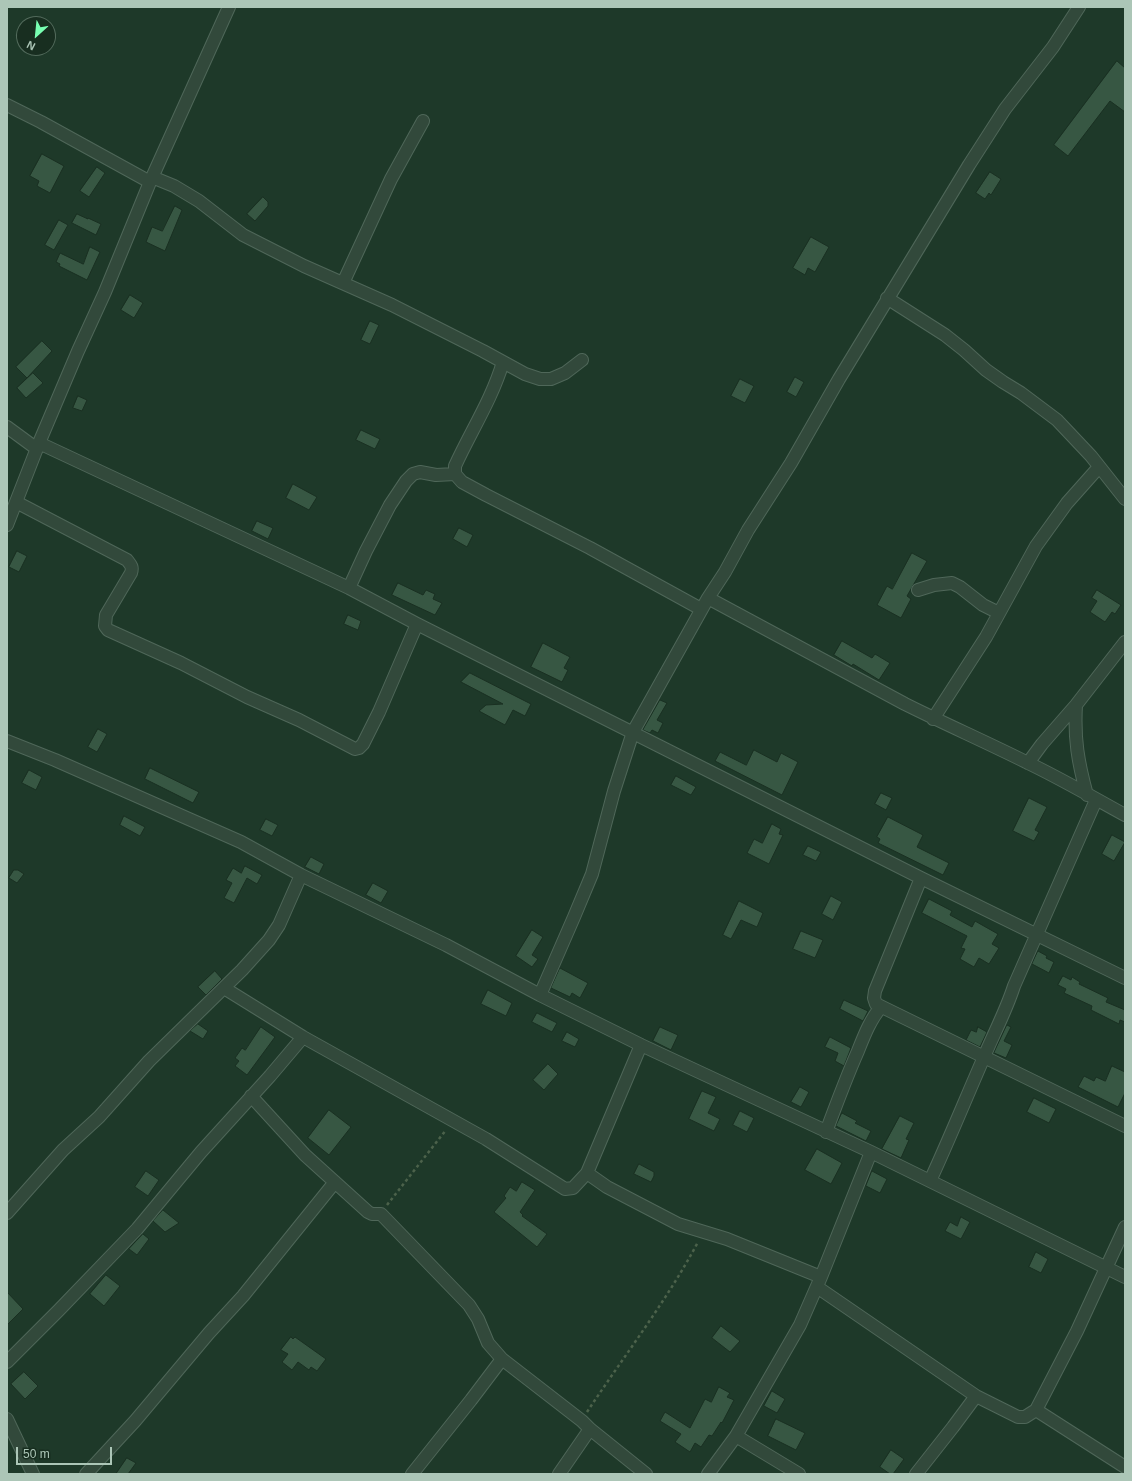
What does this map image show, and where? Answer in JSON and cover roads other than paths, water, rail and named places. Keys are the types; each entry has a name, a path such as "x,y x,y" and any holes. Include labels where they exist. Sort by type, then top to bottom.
{"street":[{"path":"7,525 38,446 78,351 105,292 151,180 229,7"},
{"path":"540,995 592,874 614,791 633,732 701,609 748,530 791,463 887,298 1005,109 1053,47 1079,7"},
{"path":"7,105 151,180 174,186 199,201 243,235 279,254 392,304 525,374 540,379 551,380 565,373 582,360"},
{"path":"343,283 391,179 423,121"},
{"path":"887,298 944,334 986,370 1002,382 1021,393 1057,420 1125,499"},
{"path":"503,362 491,394 455,466 455,474 462,482 576,541 701,609"},
{"path":"7,427 38,446 349,588 417,624 921,878 1125,978"},
{"path":"933,718 986,637 1036,546 1067,503 1099,467"},
{"path":"349,588 366,551 390,506 406,481 413,474 420,472 436,475 455,474"},
{"path":"16,502 127,560 132,566 131,574 106,615 105,626 108,630 181,663 247,697 299,720 354,749 359,748 363,744 379,712 417,624"},
{"path":"918,590 934,585 952,583 968,593 982,605 999,613"},
{"path":"708,598 933,718 1028,762 1125,815"},
{"path":"1028,762 1076,705 1125,642"},
{"path":"930,1181 952,1134 1037,934 1092,797 1077,753 1075,725 1076,705"},
{"path":"7,741 55,760 241,842 301,875 446,945 540,995 642,1045 871,1152 1125,1277"},
{"path":"7,1213 63,1150 99,1117 149,1061 224,988 268,940 279,925 301,875"},
{"path":"921,878 875,991 874,998 876,1004 1125,1126"},
{"path":"224,988 302,1037 486,1139 565,1189 573,1188 587,1173 642,1045"},
{"path":"826,1132 848,1073 866,1032 881,1007"},
{"path":"7,1362 137,1229 201,1152 302,1037"},
{"path":"251,1096 305,1155 368,1212 372,1214 381,1214 469,1305 478,1319 488,1343 502,1359 646,1474"},
{"path":"708,1474 736,1436 800,1325 819,1282 871,1152"},
{"path":"587,1173 607,1186 678,1224 703,1233 727,1239 819,1282 976,1396 1018,1417 1024,1417 1036,1410 1077,1331 1125,1227"},
{"path":"86,1474 135,1421 208,1333 243,1296 335,1182"},
{"path":"412,1474 502,1359"},
{"path":"916,1474 976,1396"},
{"path":"1036,1410 1125,1467"},
{"path":"7,1419 33,1474"},
{"path":"559,1474 586,1425"},
{"path":"736,1436 799,1474"}]}
